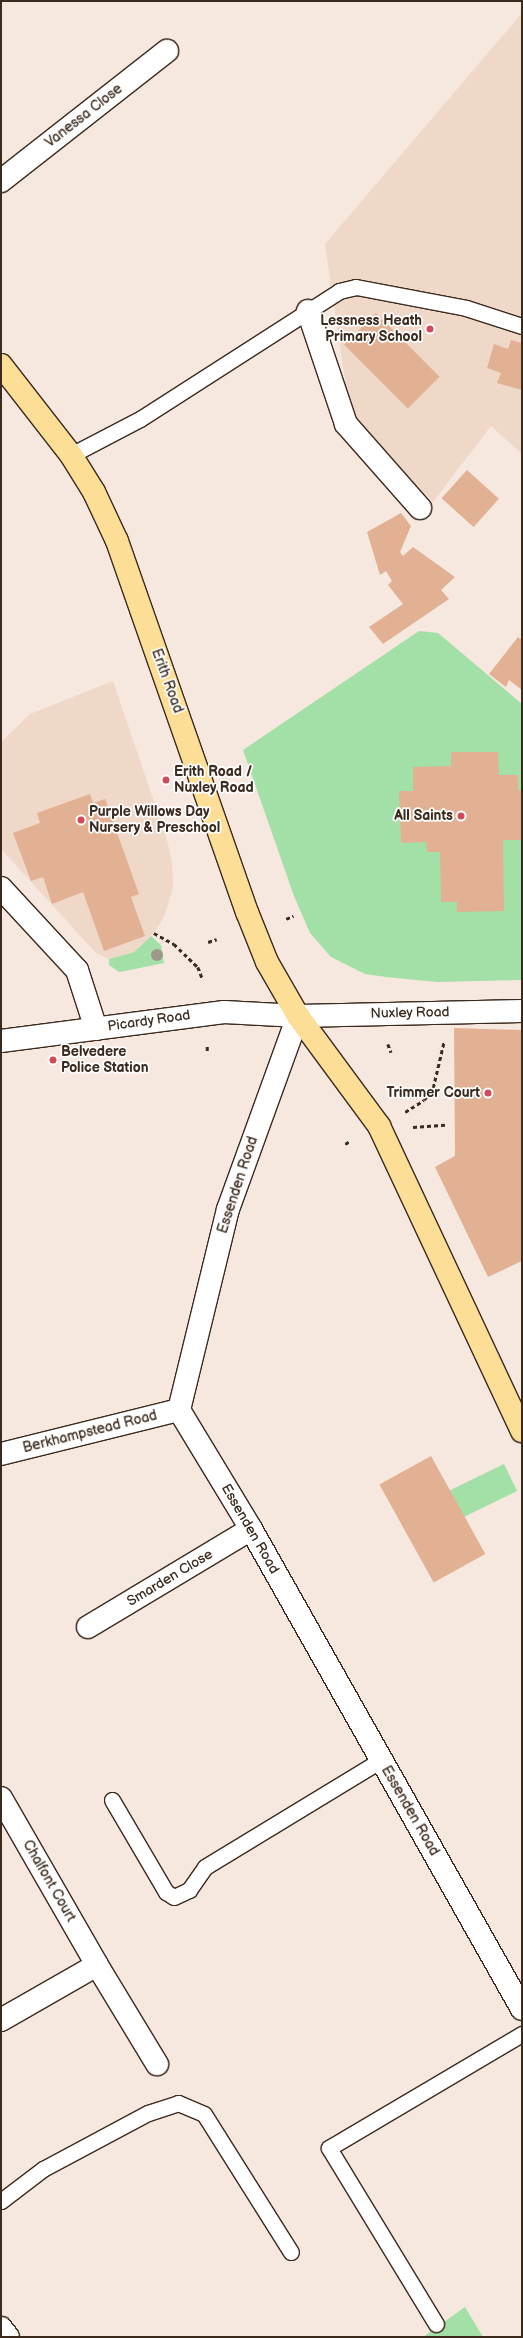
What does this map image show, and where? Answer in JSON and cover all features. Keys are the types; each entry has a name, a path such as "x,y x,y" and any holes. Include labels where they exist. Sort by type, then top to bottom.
{"main road":[{"name":"Erith Road","path":"1,365 71,455 94,492 117,541 253,928 267,962 298,1016 379,1126 522,1432"}],"street":[{"name":"Vanessa Close","path":"1,180 167,51"},
{"path":"308,311 346,424 420,508"},
{"path":"1,888 77,970 96,1029"},
{"name":"Nuxley Road","path":"298,1016 522,1011"},
{"name":"Picardy Road","path":"1,1041 224,1012 298,1016"},
{"name":"Essenden Road","path":"298,1016 228,1209 179,1410 251,1530 522,2009"},
{"name":"Berkhampstead Road","path":"1,1454 179,1410"},
{"name":"Smarden Close","path":"88,1627 251,1530"},
{"name":"Chalfont Court","path":"1,1798 96,1965 157,2064"},
{"path":"1,2020 96,1965"},
{"path":"1,2328 8,2337"}],"lane":[{"path":"71,455 140,419 339,291 356,288 466,308 522,326"},
{"path":"112,1800 166,1892 174,1897 189,1890 204,1867 381,1760"},
{"path":"436,2324 329,2148 522,2034"},
{"path":"1,2201 43,2169 148,2114 178,2103 204,2114 291,2252"}],"path":[{"path":"286,919 293,916"},
{"path":"154,933 174,944 198,966 203,980"},
{"path":"208,942 217,939"},
{"path":"403,1113 424,1100 433,1088 445,1035"},
{"path":"387,1040 391,1052"},
{"path":"207,1044 207,1051"},
{"path":"410,1127 445,1125"},
{"path":"345,1144 350,1141"}],"shaded area":[{"name":"Lessness Heath Primary School","path":"522,13 522,454 491,426 433,502 350,414 325,244"},
{"name":"Purple Willows Day Nursery & Preschool","path":"113,681 167,840 172,862 173,888 164,917 154,933 134,952 109,959 96,953 1,849 1,742 30,714"}],"green space":[{"path":"419,631 438,633 522,704 522,980 437,982 386,977 365,974 331,957 310,933 294,896 243,750"},
{"path":"151,936 161,945 164,963 119,972 109,965 109,959 134,952"},
{"path":"504,1464 517,1491 463,1517 450,1490"},
{"path":"465,2307 483,2337 423,2337"}],"building":[{"path":"376,313 440,377 408,408 344,345"},
{"path":"511,340 522,343 522,390 497,383 501,373 487,368 494,344 508,349"},
{"path":"467,470 499,499 474,527 442,498"},
{"path":"401,513 411,526 400,552 403,556 413,547 455,577 441,590 449,599 383,644 369,627 403,604 388,585 392,581 386,571 380,575 367,532"},
{"path":"518,637 522,640 522,690 509,680 506,687 489,674"},
{"name":"All Saints","path":"451,752 498,752 499,775 518,775 518,790 522,790 522,840 503,840 504,911 457,912 457,902 441,902 440,852 427,852 426,842 401,843 399,791 413,791 413,767 451,766"},
{"path":"90,794 93,803 105,799 139,894 131,897 145,936 104,951 83,892 52,904 43,877 31,881 13,833 40,823 37,813"},
{"name":"Trimmer Court","path":"454,1028 522,1030 522,1261 488,1277 435,1167 455,1156"},
{"path":"431,1456 485,1554 434,1583 379,1485"}],"place":[{"name":"Lessness Heath Primary School","path":"430,329"},
{"name":"Erith Road / Nuxley Road","path":"166,780"},
{"name":"All Saints","path":"461,816"},
{"name":"Purple Willows Day Nursery & Preschool","path":"81,820"},
{"name":"Belvedere Police Station","path":"53,1060"},
{"name":"Trimmer Court","path":"488,1093"}]}
